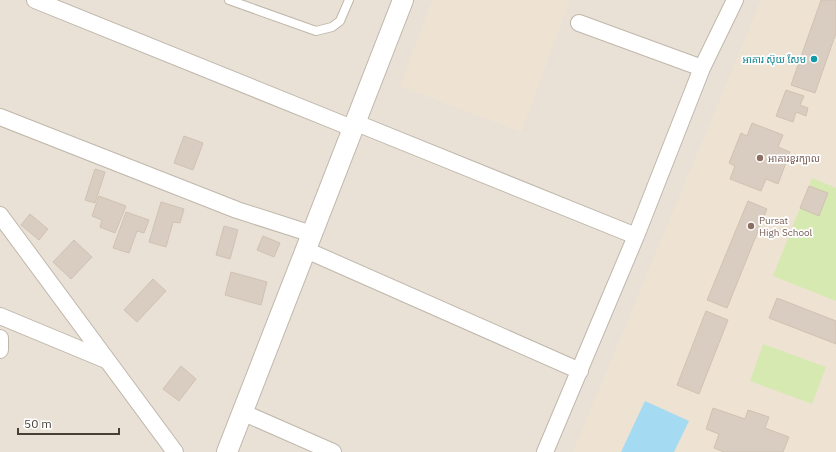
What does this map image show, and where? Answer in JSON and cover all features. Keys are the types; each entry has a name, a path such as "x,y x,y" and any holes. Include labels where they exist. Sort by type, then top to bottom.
{"street":[{"path":"35,0 636,236"},
{"path":"227,452 244,413 353,125 403,0"},
{"path":"545,452 636,236 702,68 735,0"},
{"path":"579,24 702,68"},
{"path":"0,117 237,210 309,242 580,371"},
{"path":"0,215 175,452"},
{"path":"0,316 106,360"},
{"path":"0,338 0,350"},
{"path":"244,413 333,452"}],"lane":[{"path":"229,0 316,31 332,27 340,20 349,0"}],"shaded area":[{"path":"0,0 836,0 836,452 0,452"},
{"path":"432,0 570,0 521,132 400,86"},
{"name":"Pursat High School","path":"761,0 836,0 836,452 573,452"}],"green space":[{"path":"812,178 836,188 836,301 773,276 800,208 819,215 828,194 809,186"},
{"path":"763,344 826,367 812,404 750,381"}],"water":[{"path":"645,401 689,421 674,452 621,452"}],"building":[{"name":"អាគារ ស៊ុយ សែម","path":"821,0 836,0 836,33 815,93 791,85"},
{"path":"786,90 804,96 800,105 808,108 806,116 796,112 793,122 776,116"},
{"name":"អាគារខួរក្បាល","path":"752,123 783,135 778,147 790,152 778,184 766,179 761,191 730,179 735,166 729,163 741,133 747,136"},
{"path":"184,136 203,143 193,170 174,163"},
{"path":"95,169 105,172 95,203 85,200"},
{"path":"809,186 828,193 819,216 800,208"},
{"path":"99,196 126,206 115,233 100,227 102,220 92,216"},
{"path":"748,201 767,209 727,308 707,300"},
{"path":"161,202 184,209 180,223 173,222 166,247 149,242"},
{"path":"126,212 149,220 144,233 137,231 129,253 113,248"},
{"path":"30,214 48,229 39,240 21,225"},
{"path":"224,226 238,230 230,259 216,255"},
{"path":"263,236 280,243 274,257 257,250"},
{"path":"74,240 92,257 71,279 53,262"},
{"path":"231,272 267,282 261,305 225,295"},
{"path":"153,279 166,291 137,322 124,310"},
{"path":"777,298 836,321 836,344 769,318"},
{"path":"706,311 728,320 699,394 677,385"},
{"path":"181,366 196,379 179,401 163,389"},
{"path":"713,408 745,419 748,410 769,417 765,428 789,437 783,452 724,452 714,448 719,434 706,429"}],"place":[{"name":"អាគារ ស៊ុយ សែម","path":"814,59"},
{"name":"អាគារខួរក្បាល","path":"760,158"},
{"name":"Pursat High School","path":"751,226"}]}
